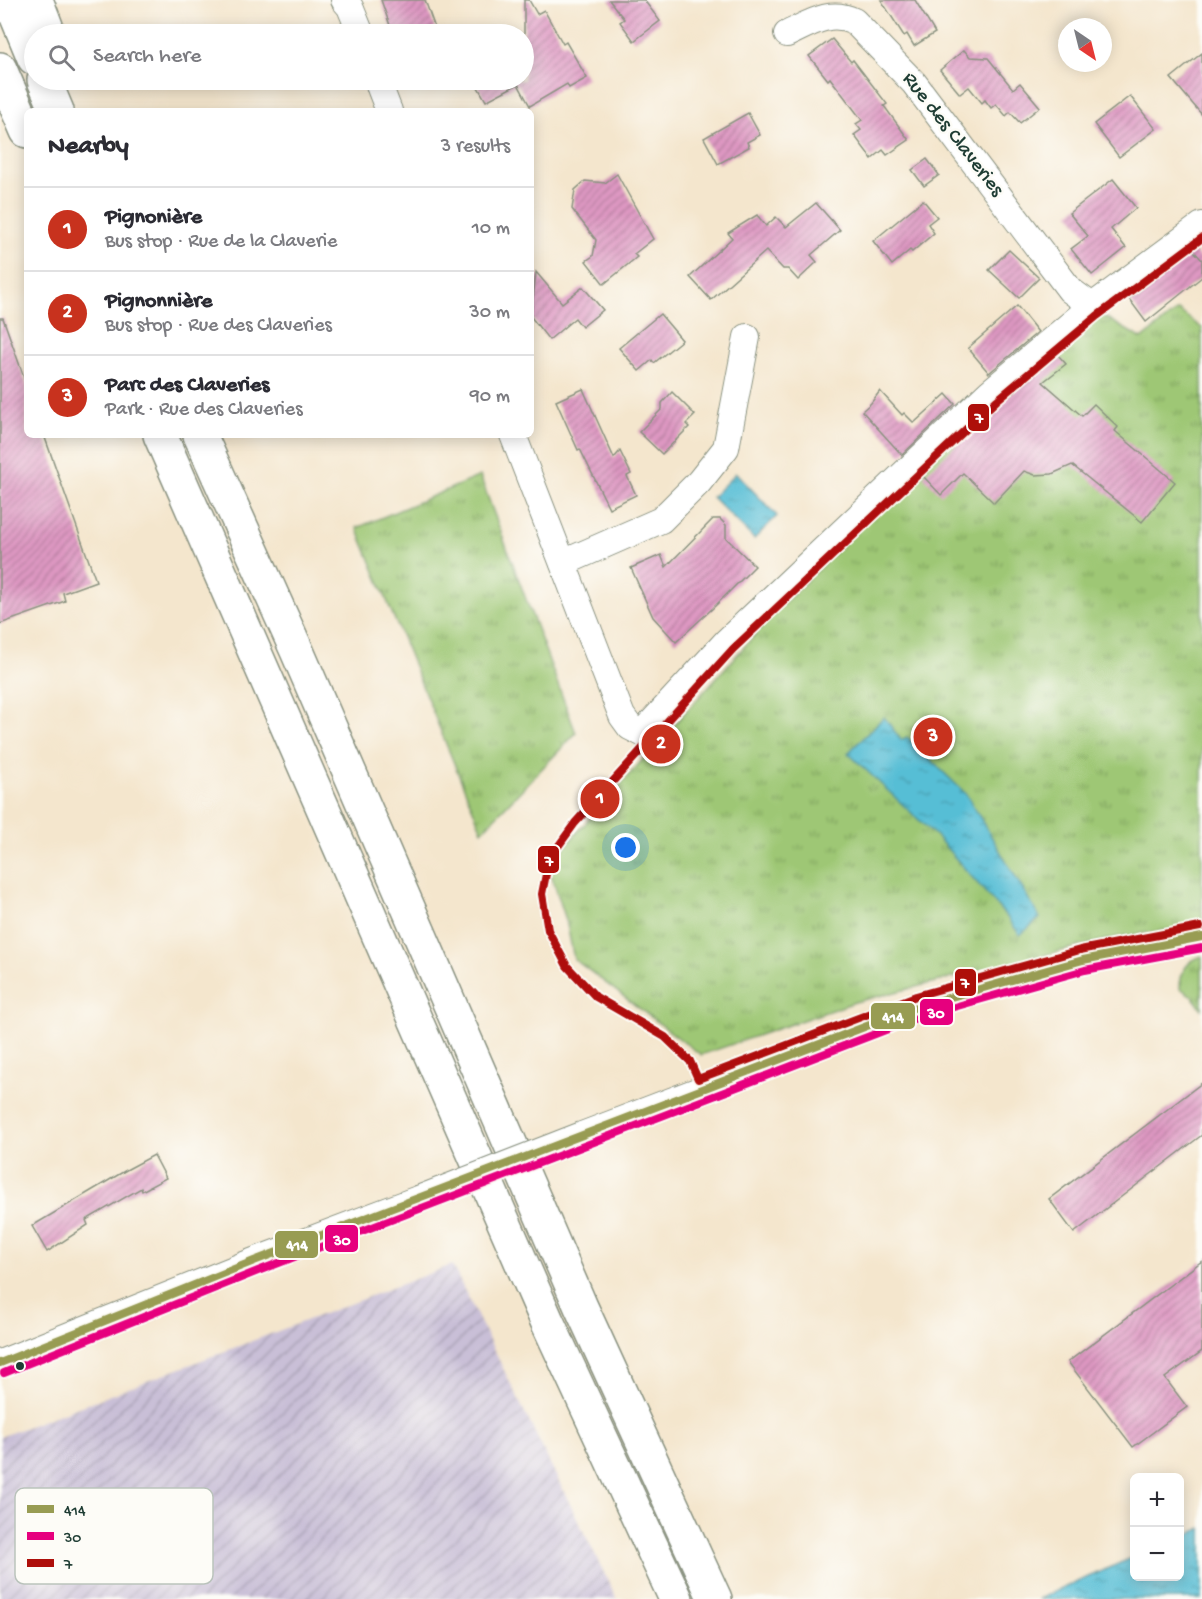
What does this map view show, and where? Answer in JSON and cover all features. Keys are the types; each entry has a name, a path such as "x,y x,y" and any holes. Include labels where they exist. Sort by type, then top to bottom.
{"highway":[{"path":"10,0 24,34"},
{"path":"36,0 45,24"},
{"path":"0,69 24,124"},
{"path":"48,90 56,108"},
{"path":"71,90 78,108"},
{"path":"161,438 547,1321 676,1599"},
{"path":"201,438 302,661 582,1306 715,1599"}],"street":[{"path":"344,0 350,6 357,24"},
{"name":"Rue des Claveries","path":"787,34 830,16 845,17 854,21 914,83 1070,290 1085,301 1090,308"},
{"path":"381,90 388,108"},
{"path":"514,438 622,716 630,727 642,734 726,642 990,392 1090,308 1202,225"},
{"path":"563,563 662,520 699,482 726,448 747,337"},
{"path":"0,1363 243,1265 919,1006 1083,960 1202,937"}],"shaded area":[{"path":"452,1265 617,1599 0,1599 0,1437"}],"green space":[{"path":"1178,310 1202,328 1202,925 1118,937 855,1002 701,1055 574,959 566,920 548,865 779,608 992,396 1098,313 1142,339"},
{"path":"480,476 576,733 482,831 357,528"},
{"path":"1202,956 1202,1009 1192,996 1180,988 1185,968"}],"water":[{"path":"736,473 777,516 754,539 712,497"},
{"path":"884,717 901,740 907,737 966,794 1040,918 1020,935 937,837 848,753"},
{"path":"1202,1528 1202,1599 1038,1599 1130,1559 1130,1581 1184,1581 1184,1536"}],"building":[{"path":"381,0 425,0 433,24 389,24"},
{"path":"524,0 529,0 537,14 544,10 563,44 566,42 587,78 569,88 567,84 530,106 521,90 534,90 534,24 524,24"},
{"path":"609,0 644,0 660,21 634,41 620,22 624,19"},
{"path":"881,0 915,0 935,33 914,46 907,34 904,36"},
{"path":"832,39 851,62 853,60 887,104 884,106 909,140 887,155 883,150 872,159 854,135 861,130 856,124 862,120 830,78 828,80 809,56"},
{"path":"964,50 970,57 988,58 1013,89 1020,83 1040,107 1020,123 1010,112 1006,116 996,104 991,108 985,100 982,103 969,87 960,94 940,70"},
{"path":"1202,53 1202,115 1171,78"},
{"path":"480,90 507,90 486,101"},
{"path":"1130,96 1156,129 1119,157 1094,124"},
{"path":"748,113 760,135 747,142 749,147 718,164 704,138"},
{"path":"927,159 939,175 924,186 912,170"},
{"path":"617,174 653,239 634,254 637,257 604,284 586,261 593,256 596,240 572,209 575,190 585,181 605,183"},
{"path":"1113,179 1136,208 1111,229 1126,248 1092,275 1071,249 1088,236 1069,213"},
{"path":"923,200 937,217 928,224 934,233 892,265 873,241"},
{"path":"816,203 840,230 811,255 817,262 798,280 788,269 783,269 766,251 711,300 690,277 732,238 728,233 757,215 766,226 776,217 786,227"},
{"path":"1009,250 1039,278 1019,298 989,270"},
{"path":"1193,250 1202,260 1202,277 1146,322 1129,299"},
{"path":"536,272 562,303 583,287 603,310 582,327 575,318 549,340 534,321"},
{"path":"1017,306 1038,332 989,373 968,348"},
{"path":"660,314 682,340 654,363 652,360 639,371 619,348"},
{"path":"0,318 3,318 24,378 24,438 45,438 96,581 63,593 65,601 0,624"},
{"path":"1058,355 1066,364 1043,382 1082,416 1094,404 1118,427 1115,431 1175,482 1142,522 1072,465 1052,474 1035,475 1024,471 994,503 963,473 941,495 923,476 1000,403"},
{"path":"583,389 614,458 620,451 631,474 627,476 636,495 609,508 580,449 578,450 556,401"},
{"path":"880,391 902,415 904,413 914,423 946,394 955,404 902,455 862,411"},
{"path":"672,392 695,415 686,424 689,427 662,454 639,432 662,409 662,403"},
{"path":"713,519 720,519 726,525 726,538 755,566 676,642 653,617 631,568 661,555 666,567"},
{"path":"1202,1083 1202,1135 1074,1233 1049,1199"},
{"path":"154,1155 166,1178 142,1191 141,1188 86,1220 88,1225 47,1252 32,1226"},
{"path":"1202,1261 1202,1351 1165,1378 1187,1407 1133,1447 1068,1362"}],"transit line":[{"name":"7","path":"1200,927 1080,950 916,996 698,1079 690,1061 665,1037 596,997 567,966 548,930 542,894 549,859 575,823 733,649 997,400 1097,316 1202,238"},
{"name":"414","path":"0,1363 254,1261 919,1006 1083,960 1202,937"},
{"name":"30","path":"4,1373 258,1271 922,1016 1085,970 1202,948"}],"place":[{"name":"Parc des Claveries","path":"933,737"},
{"name":"Pignonnière","path":"661,744"},
{"name":"Pignonière","path":"600,799"}]}
